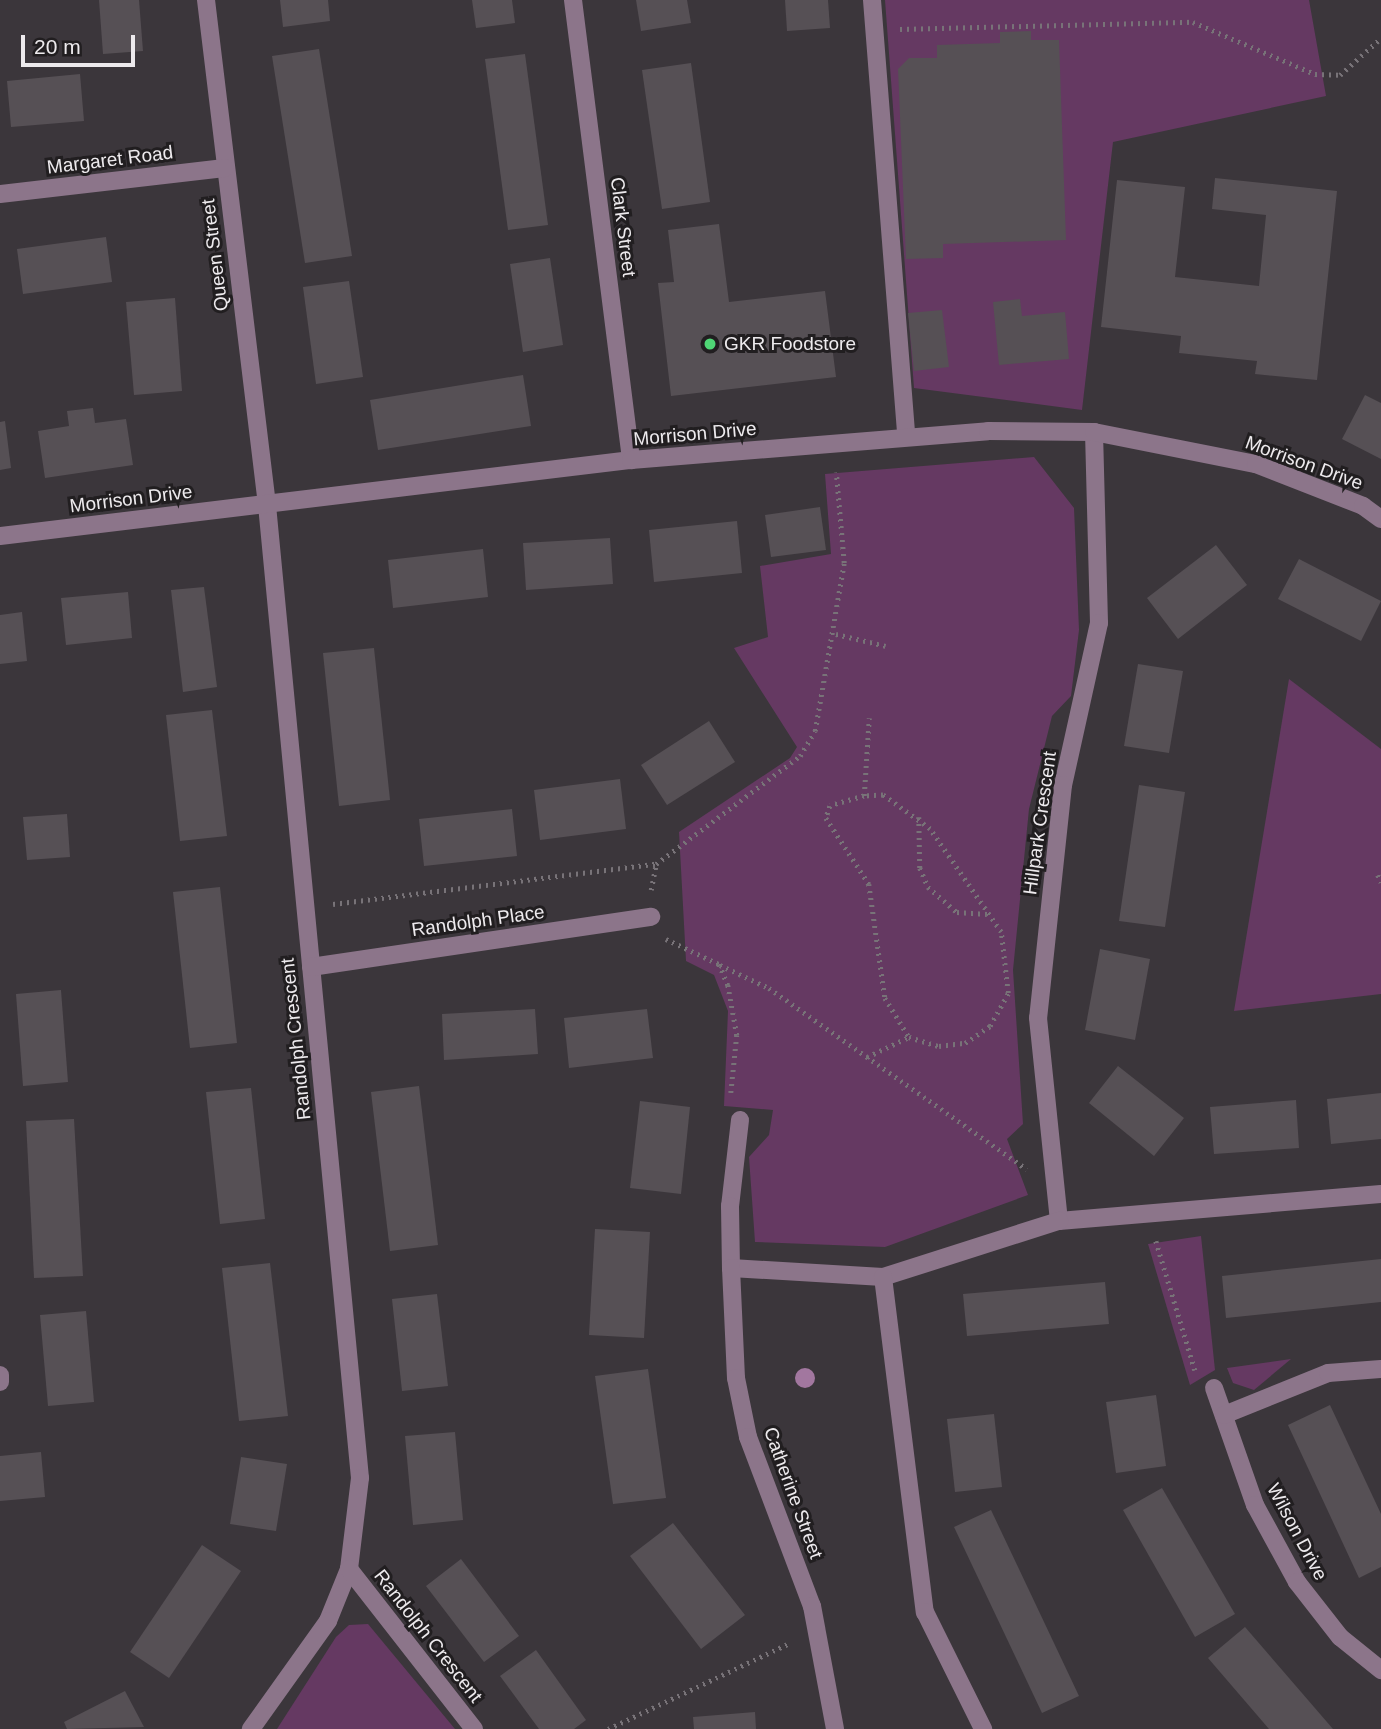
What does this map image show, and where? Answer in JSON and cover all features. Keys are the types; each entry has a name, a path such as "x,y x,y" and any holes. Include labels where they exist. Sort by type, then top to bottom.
{"street":[{"name":"Queen Street","path":"206,0 267,505"},
{"name":"Clark Street","path":"573,0 631,460"},
{"path":"872,0 888,178 906,436"},
{"name":"Margaret Road","path":"0,194 225,168"},
{"name":"Morrison Drive","path":"0,536 631,460 906,436 1094,432 1256,464 1363,506 1381,519"},
{"name":"Hillpark Crescent","path":"1059,1221 1052,1186 1038,1018 1063,785 1099,623 1094,432"},
{"name":"Randolph Crescent","path":"251,1729 328,1621 349,1569 360,1478 267,505"},
{"name":"Randolph Place","path":"310,967 651,917"},
{"path":"740,1120 730,1206 731,1269 883,1277 1059,1221 1381,1194"},
{"name":"Catherine Street","path":"731,1269 736,1378 748,1437 818,1631 835,1729"},
{"path":"883,1277 925,1612 983,1729"},
{"path":"1224,1415 1328,1373 1381,1369"},
{"path":"0,1376 0,1382"},
{"name":"Wilson Drive","path":"1214,1388 1255,1504 1297,1582 1340,1637 1381,1670"},
{"name":"Randolph Crescent","path":"349,1569 474,1729"}],"path":[{"path":"875,30 1194,22 1315,74 1339,75 1381,38"},
{"path":"305,908 656,864 800,756 816,731 836,634 845,563 833,443"},
{"path":"836,634 886,646"},
{"path":"864,796 869,718"},
{"path":"883,795 919,817 988,914 1007,956 1008,993 990,1026 965,1043 939,1046 909,1037 885,998 869,884 826,818 830,806 864,796 883,795"},
{"path":"919,817 920,869 928,887 957,912 988,914"},
{"path":"656,864 651,917 663,937 769,988 1052,1186"},
{"path":"1378,875 1381,882"},
{"path":"719,964 737,1035 730,1105 740,1120"},
{"path":"867,1057 909,1037"},
{"path":"1148,1214 1197,1380 1214,1388"},
{"path":"608,1729 708,1676 818,1631"}],"shaded area":[{"path":"885,0 1309,0 1326,96 1113,142 1082,410 914,388"},
{"path":"1034,457 1074,508 1079,630 1071,696 1052,716 1029,809 1013,970 1023,1124 1007,1139 1028,1195 885,1247 755,1242 749,1157 769,1135 773,1110 724,1106 728,1011 714,975 686,961 679,832 790,758 797,747 734,648 768,637 760,566 831,554 825,474"},
{"path":"1289,679 1381,749 1381,994 1234,1011"},
{"path":"1201,1236 1215,1370 1190,1385 1148,1244"},
{"path":"1291,1359 1254,1390 1233,1383 1227,1368"},
{"path":"368,1624 455,1729 277,1729 336,1637 349,1625"}],"building":[{"path":"99,0 139,0 143,51 103,54"},
{"path":"280,0 328,0 330,21 283,27"},
{"path":"472,0 512,0 515,23 476,28"},
{"path":"636,0 687,0 691,23 641,31"},
{"path":"785,0 828,0 830,28 787,31"},
{"path":"1031,31 1031,40 1059,40 1066,240 943,244 943,258 906,259 898,69 909,58 937,58 937,45 1000,43 1000,32"},
{"path":"319,49 352,256 305,263 272,56"},
{"path":"525,54 548,225 508,230 485,59"},
{"path":"691,63 710,202 662,209 642,70"},
{"path":"80,74 84,121 11,127 7,81"},
{"path":"1215,178 1337,191 1317,380 1255,374 1257,361 1179,353 1181,336 1101,327 1117,180 1185,187 1175,277 1259,286 1266,215 1212,209"},
{"name":"GKR Foodstore","path":"719,224 729,302 825,291 836,377 671,396 658,283 674,282 668,230"},
{"path":"106,237 112,282 23,294 17,249"},
{"path":"550,258 563,345 523,352 510,264"},
{"path":"349,281 363,377 316,384 303,287"},
{"path":"175,298 182,391 134,395 126,302"},
{"path":"1020,299 1022,316 1065,312 1069,359 999,365 993,302"},
{"path":"942,310 949,367 914,371 908,313"},
{"path":"523,375 531,426 378,450 370,400"},
{"path":"1365,395 1381,403 1381,459 1342,439"},
{"path":"93,408 95,423 126,419 133,465 45,478 38,431 69,426 67,411"},
{"path":"5,421 11,468 0,470 0,422"},
{"path":"820,507 826,550 771,557 765,515"},
{"path":"737,521 742,573 654,582 649,530"},
{"path":"610,538 613,584 526,590 523,543"},
{"path":"1216,545 1247,585 1178,639 1147,598"},
{"path":"483,549 488,597 393,608 388,560"},
{"path":"1299,559 1381,601 1361,641 1278,599"},
{"path":"204,587 217,687 183,692 171,590"},
{"path":"128,592 132,638 66,645 61,598"},
{"path":"22,612 27,661 0,664 0,615"},
{"path":"374,648 390,800 339,806 323,653"},
{"path":"1138,664 1183,671 1169,753 1124,746"},
{"path":"212,710 227,836 180,841 166,715"},
{"path":"709,721 735,762 667,805 641,765"},
{"path":"620,779 626,829 540,840 534,790"},
{"path":"1139,785 1185,792 1165,927 1119,921"},
{"path":"512,809 517,856 424,866 419,819"},
{"path":"67,814 70,857 27,860 23,817"},
{"path":"220,887 237,1043 190,1048 173,892"},
{"path":"1100,949 1150,959 1135,1040 1085,1030"},
{"path":"61,990 68,1082 23,1086 16,994"},
{"path":"535,1009 538,1054 444,1060 442,1014"},
{"path":"647,1009 653,1058 569,1068 564,1018"},
{"path":"1118,1066 1184,1118 1154,1156 1089,1103"},
{"path":"419,1086 438,1245 390,1251 371,1092"},
{"path":"251,1088 265,1219 220,1224 206,1092"},
{"path":"1381,1093 1381,1139 1331,1144 1327,1099"},
{"path":"1296,1100 1299,1148 1214,1154 1210,1107"},
{"path":"640,1101 690,1107 681,1194 630,1188"},
{"path":"74,1119 83,1276 34,1278 26,1121"},
{"path":"595,1229 650,1232 644,1338 589,1335"},
{"path":"1381,1259 1381,1302 1226,1318 1222,1276"},
{"path":"270,1263 288,1416 239,1421 222,1268"},
{"path":"1105,1282 1109,1324 967,1336 963,1294"},
{"path":"437,1294 448,1386 402,1391 392,1299"},
{"path":"86,1311 94,1402 48,1406 40,1315"},
{"path":"648,1369 666,1498 613,1504 595,1376"},
{"path":"1156,1395 1166,1466 1116,1473 1106,1402"},
{"path":"1330,1405 1381,1514 1381,1567 1359,1578 1288,1425"},
{"path":"994,1414 1002,1487 955,1492 947,1419"},
{"path":"455,1432 463,1520 413,1525 405,1436"},
{"path":"41,1452 45,1497 0,1501 0,1456"},
{"path":"241,1457 287,1464 276,1531 230,1524"},
{"path":"1162,1488 1235,1614 1195,1637 1123,1510"},
{"path":"991,1510 1079,1696 1042,1713 954,1527"},
{"path":"673,1523 745,1615 701,1649 630,1556"},
{"path":"202,1545 241,1571 169,1678 130,1652"},
{"path":"461,1559 519,1636 484,1662 426,1586"},
{"path":"1245,1627 1333,1729 1269,1729 1208,1658"},
{"path":"536,1650 586,1720 574,1729 539,1729 500,1676"},
{"path":"125,1691 144,1727 67,1729 64,1722"},
{"path":"755,1712 756,1729 694,1729 693,1717"}],"place":[{"name":"GKR Foodstore","path":"710,344"}]}
